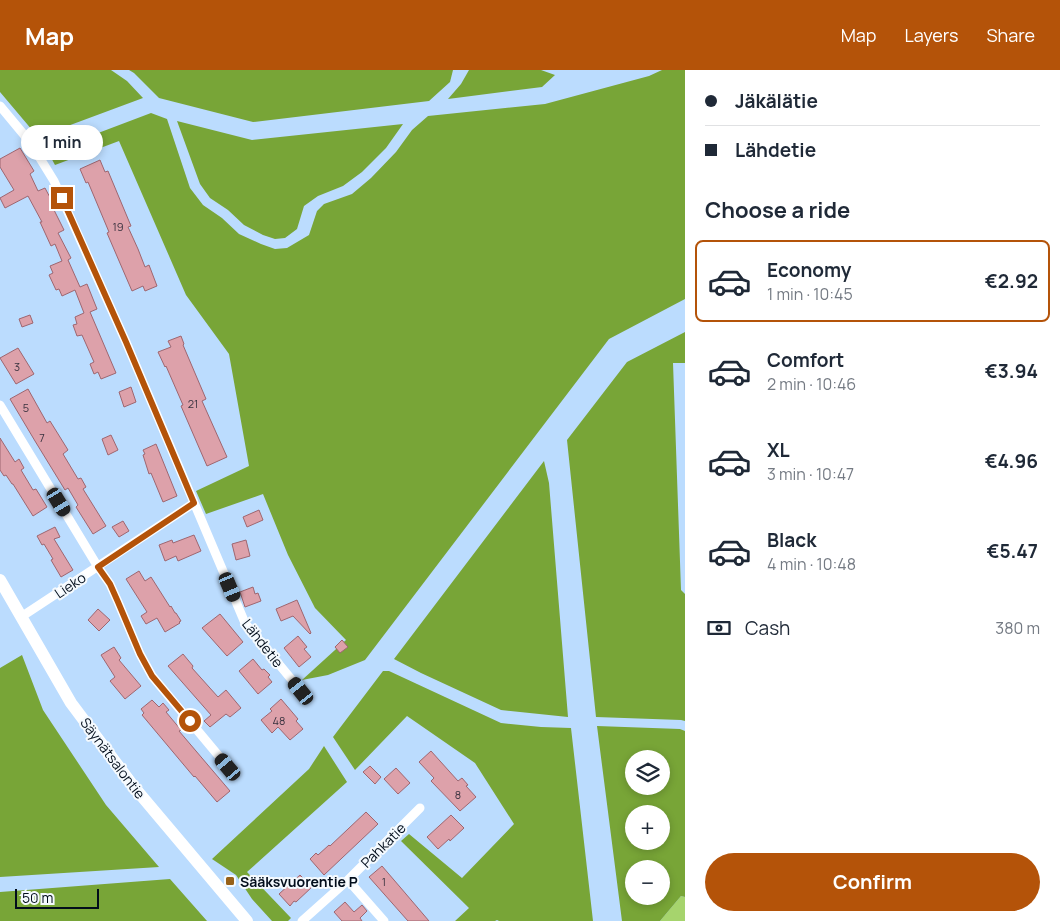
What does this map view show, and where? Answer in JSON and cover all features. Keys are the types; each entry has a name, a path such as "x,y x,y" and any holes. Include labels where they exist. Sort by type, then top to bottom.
{"main road":[{"name":"Säynätsalontie","path":"0,580 71,703 134,787 247,921"}],"street":[{"name":"Lähdetie","path":"0,106 30,142 54,180 126,342 245,623 301,691"},
{"path":"0,405 110,584 140,654 152,676 228,767"},
{"name":"Lieko","path":"21,618 194,503"},
{"name":"Pahkatie","path":"302,921 348,880 420,808"},
{"path":"348,880 384,921"}],"green space":[{"path":"0,70 111,70 127,81 143,98 38,137 0,92"},
{"path":"129,70 453,70 450,82 429,101 253,122 159,98"},
{"path":"469,70 541,70 555,75 542,87 448,99 461,84"},
{"path":"662,70 685,70 685,299 609,339 365,660 328,675 302,680 346,640 315,608 288,555 263,494 206,514 196,491 249,466 229,354 186,295 119,141 55,165 48,152 151,113 167,119 190,188 203,205 222,218 239,234 275,249 287,248 309,235 317,211 324,204 352,194 371,178 396,152 412,130 428,116 545,104 649,76"},
{"path":"177,121 252,140 403,124 386,148 362,172 343,186 318,196 304,206 297,229 285,238 275,239 244,225 228,210 210,198 200,184"},
{"path":"685,332 685,363 673,363 681,590 685,594 685,721 596,717 567,440 627,362"},
{"path":"544,461 549,483 568,717 501,710 394,659"},
{"path":"22,655 43,710 106,805 159,867 0,877 0,668"},
{"path":"383,671 389,671 501,723 571,728 593,921 455,921 469,908 401,841 409,834 462,878 514,824 475,763 407,716 355,770 333,737"},
{"path":"597,726 680,729 685,731 685,897 681,896 660,921 622,921"},
{"path":"324,746 347,782 247,872 291,918 288,921 272,921 252,899 236,875 212,859 309,769"},
{"path":"170,879 207,921 0,921 0,892"},
{"path":"681,896 685,897 685,921 660,921"}],"building":[{"path":"20,148 34,171 30,174 38,191 45,188 53,203 51,204 64,230 58,233 71,258 68,260 80,287 87,284 97,309 90,312 116,373 101,379 98,372 94,374 90,364 94,362 82,335 77,336 73,325 77,324 75,317 84,313 75,290 62,296 59,289 56,290 49,275 53,273 50,266 62,261 55,244 51,246 40,222 42,222 28,196 5,208 0,198 14,190 0,167 0,159"},
{"path":"100,160 105,172 108,171 131,226 128,227 145,267 149,265 157,286 145,291 143,286 132,291 88,182 86,183 80,169"},
{"path":"30,315 33,323 22,327 19,319"},
{"path":"181,336 206,399 202,401 227,457 207,466 181,406 183,405 158,352 171,347 168,341"},
{"path":"18,348 34,374 16,384 0,358"},
{"path":"131,387 136,402 124,407 119,392"},
{"path":"28,389 47,423 50,421 68,450 63,454 78,479 81,478 86,487 83,489 106,526 93,534 76,507 78,505 68,488 65,490 10,399"},
{"path":"111,435 118,450 108,455 102,439"},
{"path":"0,438 15,462 19,459 24,468 21,470 33,490 36,489 47,507 33,516 13,484 0,470"},
{"path":"156,444 177,496 163,502 151,473 149,474 143,455 145,454 143,450"},
{"path":"259,510 263,520 247,527 243,517"},
{"path":"123,521 129,531 119,537 112,527"},
{"path":"55,527 60,537 54,539 73,570 61,577 51,560 53,559 37,536"},
{"path":"194,535 201,551 178,561 176,556 165,561 159,545 172,540 173,543"},
{"path":"246,540 250,556 236,560 232,544"},
{"path":"139,571 145,581 151,577 181,621 165,632 157,618 146,624 141,616 147,612 126,579"},
{"path":"253,587 255,594 258,593 261,601 245,607 240,592"},
{"path":"297,600 310,634 293,616 281,621 276,609"},
{"path":"98,609 110,620 99,631 88,620"},
{"path":"220,614 243,642 227,656 202,628"},
{"path":"298,636 307,647 304,649 311,657 299,667 284,648"},
{"path":"342,640 348,647 340,653 335,647"},
{"path":"114,647 121,658 119,660 141,686 125,699 110,681 115,677 101,655"},
{"path":"183,654 193,666 192,668 218,697 226,690 241,708 230,717 226,714 210,727 204,721 211,715 168,666"},
{"path":"253,659 262,670 264,669 270,675 268,677 272,682 258,694 239,671"},
{"path":"281,699 298,719 296,721 303,729 290,740 278,727 272,733 261,720 272,711 270,709"},
{"path":"152,700 159,707 163,703 169,710 166,712 181,730 179,731 230,791 217,802 142,715 144,713 141,709"},
{"path":"431,751 458,781 462,778 468,785 466,786 476,797 460,811 431,781 434,778 419,762"},
{"path":"370,766 381,777 375,784 363,772"},
{"path":"396,768 410,783 398,794 384,779"},
{"path":"366,812 378,824 324,875 310,859 316,853 318,855 330,846"},
{"path":"451,815 464,828 438,849 427,837"},
{"path":"382,866 429,921 408,921 369,877"},
{"path":"300,875 312,887 290,906 279,894"},
{"path":"345,902 354,912 362,905 367,911 360,918 362,921 342,921 334,912"}],"place":[{"name":"Sääksvuorentie P","path":"230,881"}],"route":[{"path":"62,198 126,342 194,503 98,567 110,584 140,654 152,676 190,721"}]}
